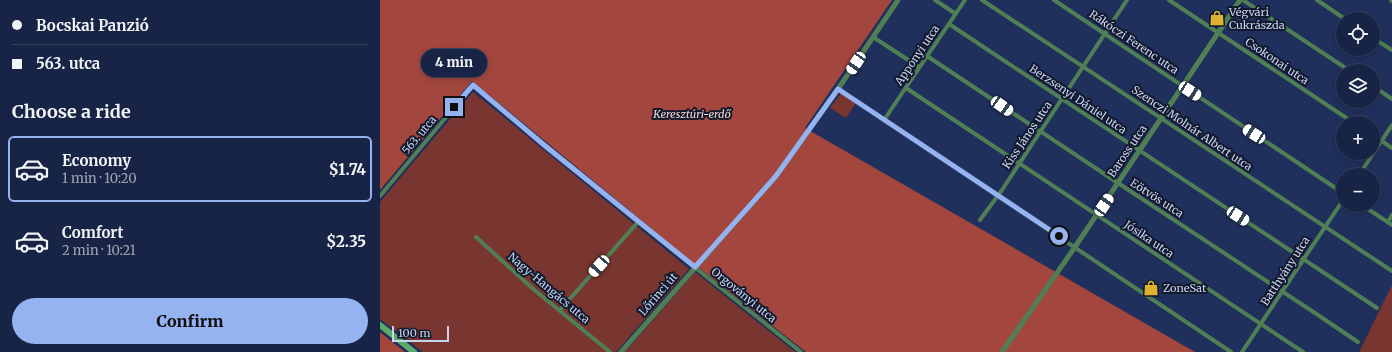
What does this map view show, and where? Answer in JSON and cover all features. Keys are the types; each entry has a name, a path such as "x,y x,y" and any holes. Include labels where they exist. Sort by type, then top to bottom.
{"main road":[{"path":"380,325 414,352"}],"street":[{"name":"Lőrinci út","path":"621,352 776,176 838,89 898,0"},
{"path":"935,0 956,14"},
{"name":"Apponyi utca","path":"884,120 965,0"},
{"name":"Szenczi Molnár Albert utca","path":"982,0 1392,271"},
{"name":"Rákóczi Ferenc utca","path":"1054,0 1336,187"},
{"name":"Kiss János utca","path":"980,220 1127,0"},
{"name":"Csokonai utca","path":"1170,0 1343,116"},
{"path":"1242,0 1339,64"},
{"name":"Baross utca","path":"1002,352 1075,247 1218,33 1242,0"},
{"path":"1316,0 1336,13"},
{"name":"Berzsenyi Dániel utca","path":"949,24 1377,308"},
{"path":"873,37 920,67"},
{"path":"1380,42 1392,50"},
{"name":"Eötvös utca","path":"927,56 1358,342"},
{"name":"563. utca","path":"380,196 473,85"},
{"name":"Orgoványi utca","path":"473,85 638,222 801,352"},
{"name":"Jósika utca","path":"906,88 1018,164 1303,352"},
{"path":"838,89 1232,352"},
{"path":"1380,91 1392,99"},
{"path":"1365,168 1392,125"},
{"path":"1382,141 1392,148"},
{"name":"Batthyány utca","path":"1242,352 1336,210"},
{"path":"1373,212 1392,225"},
{"path":"1388,222 1392,215"},
{"path":"560,310 638,222"},
{"name":"Nagy-Hangács utca","path":"476,237 532,288 610,352"}],"shaded area":[{"path":"473,92 689,269 616,352 423,352 380,319 380,202"},
{"path":"841,93 856,103 846,118 830,108"},
{"path":"695,272 795,352 625,352"},
{"path":"1392,285 1392,352 1359,352"}],"green space":[{"name":"Keresztúri-erdő","path":"380,0 892,0 805,128 1195,352 806,352 703,271 472,81 380,190"},
{"path":"380,332 405,352 380,352"}],"place":[{"name":"Végvári Cukrászda","path":"1217,18"},
{"name":"ZoneSat","path":"1151,288"}],"route":[{"path":"454,107 473,85 544,145 695,267 776,176 838,89 1059,236"}]}
